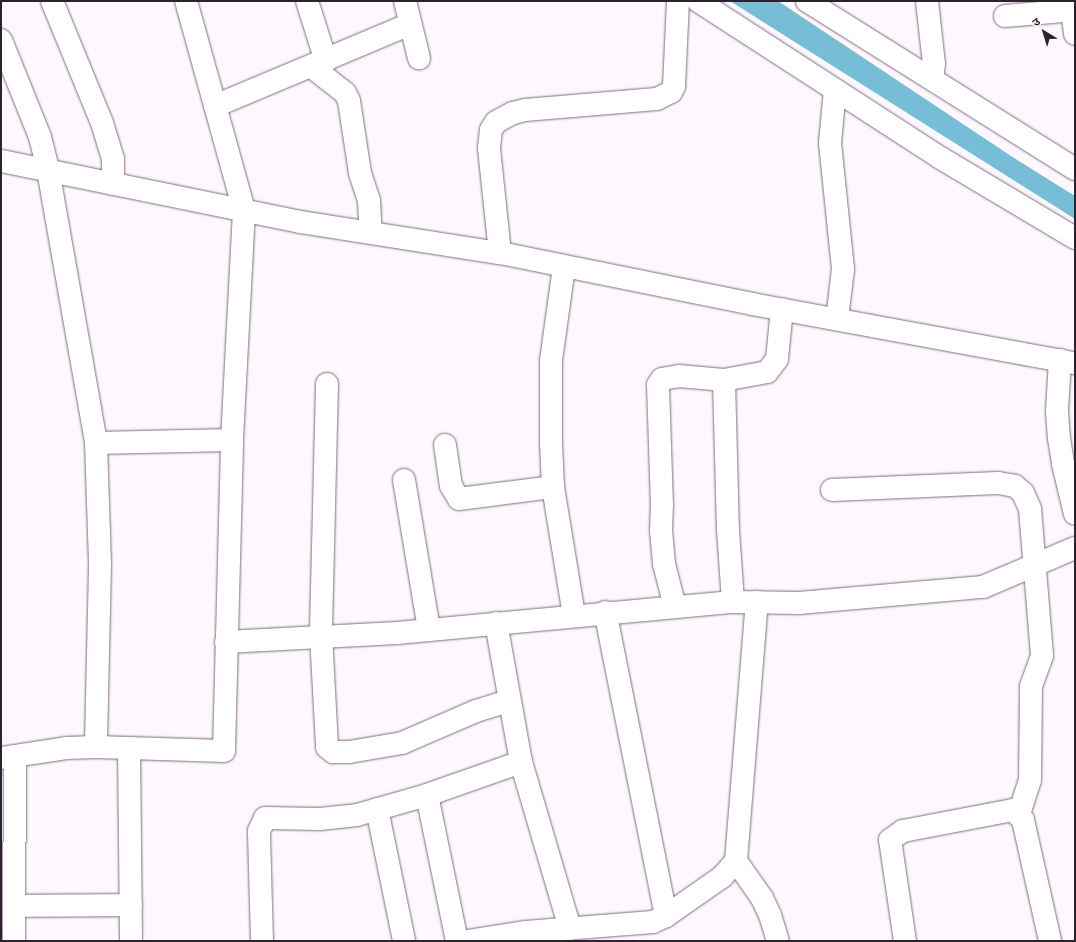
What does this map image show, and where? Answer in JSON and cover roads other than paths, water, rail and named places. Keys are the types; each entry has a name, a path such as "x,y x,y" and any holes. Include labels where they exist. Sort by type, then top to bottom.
{"street":[{"path":"52,1 102,123 113,159 113,184"},
{"path":"14,941 8,757 66,748 96,747 224,751 232,440 244,210 186,1"},
{"path":"307,1 319,64 344,93 348,101 360,174 369,200 371,233"},
{"path":"405,1 419,58"},
{"path":"500,253 489,148 491,130 496,122 513,113 525,110 657,99 671,92 674,86 678,1"},
{"path":"698,1 939,156 1075,238"},
{"path":"927,1 934,64 932,79"},
{"path":"811,3 1075,169"},
{"path":"1006,16 1073,7 1075,34"},
{"path":"215,106 319,64 410,24"},
{"path":"1,40 40,137 48,170 96,443 100,566 96,747"},
{"path":"835,90 830,143 843,269 837,319"},
{"path":"1,161 244,210 371,233 500,253 782,309 1068,361 1057,411 1062,464 1075,514"},
{"path":"564,266 551,361 553,487 574,615"},
{"path":"675,607 664,564 661,531 662,506 658,385 662,379 679,376 724,380 761,375 772,368 777,359 782,309"},
{"path":"724,380 733,602"},
{"path":"327,384 321,635 327,747 333,752 349,752 402,743 476,711 509,701"},
{"path":"96,443 232,440"},
{"path":"445,445 451,486 459,499 553,487"},
{"path":"404,480 429,630"},
{"path":"832,490 998,483 1015,486 1023,493 1030,509 1036,565 1042,656 1031,687 1030,780 1019,814"},
{"path":"226,642 321,635 429,630 605,612 733,602 799,603 885,597 984,587 1075,548"},
{"path":"467,941 528,937 570,929 659,926 722,878 736,861 757,602"},
{"path":"605,612 659,926"},
{"path":"496,623 521,762 570,929"},
{"path":"129,748 131,941"},
{"path":"262,941 259,831 262,820 270,817 307,819 335,818 377,809 427,795 521,762"},
{"path":"427,795 458,941"},
{"path":"377,809 404,941"},
{"path":"905,941 890,840 903,831 1013,810 1019,814 1024,825 1050,941"},
{"path":"736,861 762,898 770,915 778,941"},
{"path":"14,906 131,905"}],"water":[{"path":"730,1 778,1 1011,156 1075,196 1075,219"}]}
